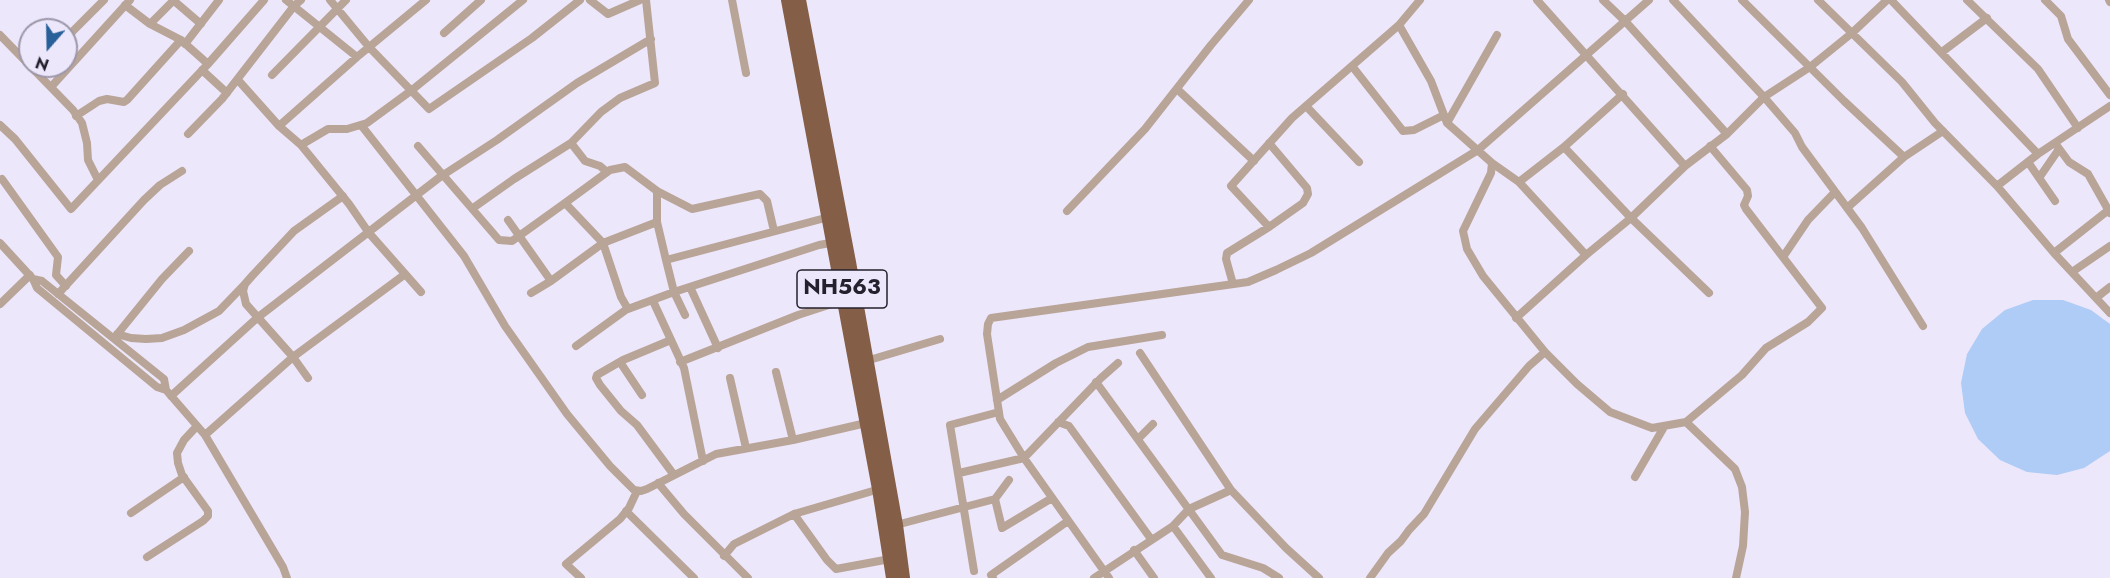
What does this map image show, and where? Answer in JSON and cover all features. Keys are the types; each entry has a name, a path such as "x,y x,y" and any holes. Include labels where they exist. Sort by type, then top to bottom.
{"highway":[{"name":"NH563","path":"788,0 829,218 839,241 844,300 866,423 896,525 903,578"},
{"name":"NH563","path":"798,0 839,241 866,361 884,488 892,578"}],"street":[{"path":"78,25 104,0"},
{"path":"150,24 173,0 201,24"},
{"path":"76,116 99,101 107,99 124,102 127,100 201,24 219,0"},
{"path":"0,125 29,156 71,209 205,67 264,0"},
{"path":"286,0 298,3 320,27 357,57"},
{"path":"330,0 369,47 429,109 532,38 579,0"},
{"path":"272,75 346,0"},
{"path":"279,126 426,0"},
{"path":"444,33 481,0"},
{"path":"302,145 328,129 347,129 361,125 412,90 523,0"},
{"path":"590,0 608,14 640,0"},
{"path":"473,208 571,143 601,112 620,98 655,83 646,0"},
{"path":"732,0 746,73"},
{"path":"1067,211 1145,129 1249,0"},
{"path":"1269,227 1231,186 1292,118 1399,25 1420,0"},
{"path":"1537,0 1685,166"},
{"path":"1603,0 1625,21 1727,134"},
{"path":"1107,575 1024,458 1000,419 987,334 991,318 1248,282 1311,253 1478,150 1649,0"},
{"path":"1674,0 1795,134 1847,208 1923,326"},
{"path":"1742,0 1904,157"},
{"path":"1818,0 1902,82 1943,131 1997,186 2054,253 2110,313"},
{"path":"1516,318 1631,218 1685,166 1727,134 1764,97 1810,67 1889,0 1942,52 2038,154"},
{"path":"1967,0 2038,69 2078,128"},
{"path":"2045,0 2061,16 2068,39 2110,96"},
{"path":"51,87 127,2 150,24 183,42 227,93"},
{"path":"188,134 238,80 298,3"},
{"path":"1942,52 1987,18"},
{"path":"1399,25 1431,81 1445,119 1492,163 1519,182 1586,255"},
{"path":"0,35 76,116 86,133 88,160 98,180"},
{"path":"1352,66 1403,131 1414,130 1445,119 1497,35"},
{"path":"168,393 257,318 443,175 577,83 651,39"},
{"path":"238,80 279,126 302,145 344,196 369,232 420,292"},
{"path":"1177,89 1254,161"},
{"path":"1519,182 1564,147 1623,94"},
{"path":"1306,106 1359,162"},
{"path":"1997,186 2038,154 2057,146 2110,106"},
{"path":"361,125 464,256 505,326 542,380 610,466 630,487 637,491"},
{"path":"1847,208 1904,157 1943,131"},
{"path":"571,143 585,161 600,166 608,172"},
{"path":"1233,284 1226,259 1227,253 1303,203 1308,194 1307,188 1269,143"},
{"path":"418,146 500,240 512,241 608,172 625,167 657,191 692,209 760,194 767,201 774,231"},
{"path":"1492,163 1491,173 1463,231 1467,249 1483,276 1545,352 1577,384 1610,412 1652,428 1686,423 1742,375 1766,348 1808,322 1822,308 1744,205 1748,196 1747,190 1710,146"},
{"path":"2039,178 2057,146"},
{"path":"2054,253 2109,211 2088,174 2068,162 2057,146"},
{"path":"1564,147 1631,218 1709,293"},
{"path":"2028,162 2055,201"},
{"path":"58,294 144,200 160,185 182,171"},
{"path":"2,179 58,257 56,275 66,286"},
{"path":"657,191 657,222 674,292 685,315"},
{"path":"1783,257 1808,220 1835,192"},
{"path":"0,243 31,277 37,288 113,339 162,338 184,330 219,311 294,231 344,196"},
{"path":"565,203 603,243 627,309"},
{"path":"666,260 829,218"},
{"path":"508,220 551,281"},
{"path":"531,292 551,281 603,243 657,222"},
{"path":"576,346 627,309 674,292 839,241"},
{"path":"2072,272 2110,246"},
{"path":"113,339 162,279 189,251"},
{"path":"205,435 293,357 404,275"},
{"path":"31,277 42,280 164,379 168,393 205,435 286,575"},
{"path":"0,304 31,277"},
{"path":"50,287 58,279"},
{"path":"245,284 243,291 246,304 293,357 308,378"},
{"path":"690,287 718,348"},
{"path":"2096,298 2110,287"},
{"path":"680,362 798,315 844,300"},
{"path":"653,301 671,340 689,389 702,460"},
{"path":"997,400 1056,363 1088,347 1162,335"},
{"path":"866,361 940,339"},
{"path":"671,340 620,362 597,375 596,380 621,411 637,425 674,475"},
{"path":"1370,578 1388,553 1424,514 1475,429 1545,352"},
{"path":"1140,353 1231,490 1286,548 1319,578"},
{"path":"620,362 642,395"},
{"path":"959,473 1024,458 1096,382 1118,363"},
{"path":"776,372 792,440"},
{"path":"730,378 746,448"},
{"path":"1096,382 1222,555 1263,568 1280,578"},
{"path":"974,571 950,425 999,412"},
{"path":"1058,422 1069,426 1151,539"},
{"path":"581,578 566,564 620,519 637,491 717,454 866,423"},
{"path":"1686,423 1736,469 1742,487 1745,512 1743,546 1736,578"},
{"path":"1138,438 1153,424"},
{"path":"147,557 208,516 208,511 184,477 178,463 177,453 184,440 197,426"},
{"path":"1635,477 1664,427"},
{"path":"131,513 184,477"},
{"path":"896,525 995,499 1009,480"},
{"path":"658,483 684,514 748,578"},
{"path":"724,556 734,543 794,514 884,488"},
{"path":"1094,578 1107,575 1134,550 1173,526 1189,509 1231,490"},
{"path":"995,499 1002,528 1052,498"},
{"path":"626,511 694,578"},
{"path":"794,514 836,569 890,559"},
{"path":"993,578 991,575 1068,521"},
{"path":"1173,526 1211,578"},
{"path":"1134,550 1154,578"}],"water":[{"path":"2033,300 2063,300 2091,310 2110,324 2110,451 2084,468 2057,475 2027,472 2000,460 1978,439 1965,413 1961,383 1967,354 1982,329 2005,310"}]}
